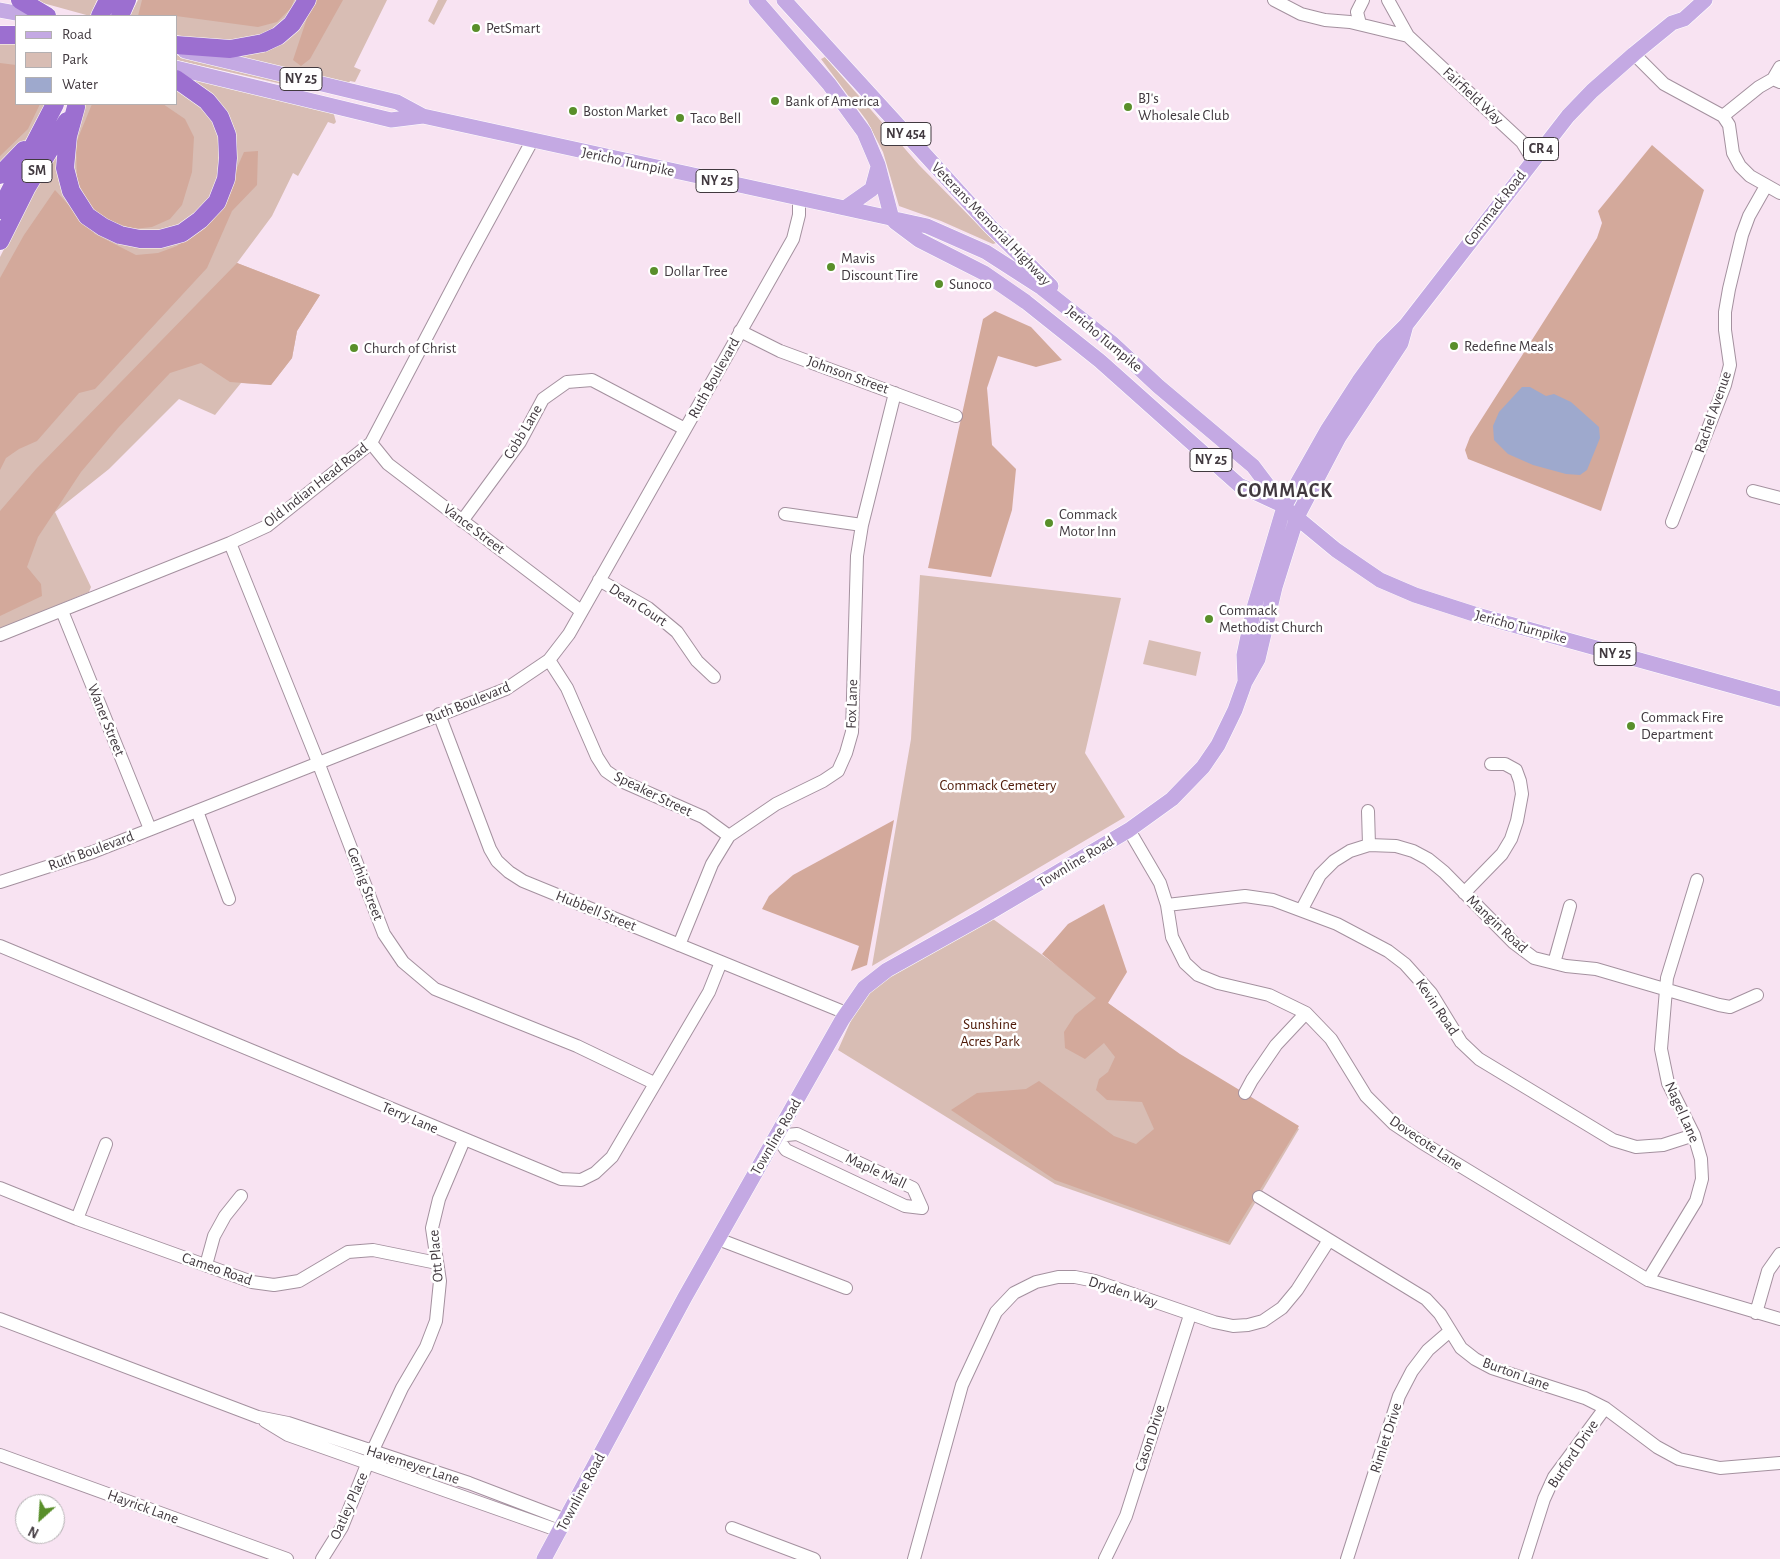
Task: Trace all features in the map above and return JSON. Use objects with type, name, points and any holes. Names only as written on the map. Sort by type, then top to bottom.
[{"type":"highway","points":[[20,0],[45,15]]},
{"type":"highway","points":[[100,15],[108,0]]},
{"type":"highway","points":[[178,45],[230,49],[263,43],[278,36],[292,24],[307,0]]},
{"type":"highway","points":[[0,34],[15,35]]},
{"type":"highway","points":[[77,105],[68,136],[65,168],[72,191],[87,216],[120,235],[140,239],[160,239],[182,233],[200,220],[217,202],[226,179],[228,158],[227,135],[220,118],[207,100],[178,80]]},
{"type":"highway","name":"SM","points":[[0,210],[54,105]]},
{"type":"highway","name":"SM","points":[[0,241],[27,188],[77,105]]},
{"type":"highway","points":[[0,175],[20,156],[43,127]]},
{"type":"main road","name":"NY 454","points":[[756,0],[850,111],[864,132],[878,165],[892,219]]},
{"type":"main road","name":"Veterans Memorial Highway","points":[[784,0],[991,227],[1049,284],[1076,316]]},
{"type":"main road","name":"Commack Road","points":[[1284,507],[1328,429],[1383,348],[1406,325],[1533,160],[1584,99],[1634,54],[1672,23],[1684,19],[1705,0]]},
{"type":"main road","points":[[0,10],[27,15]]},
{"type":"main road","points":[[0,30],[15,35]]},
{"type":"main road","name":"Jericho Turnpike","points":[[178,49],[397,102],[423,116],[927,226],[986,252],[1042,288],[1105,338],[1144,374],[1253,466],[1284,507]]},
{"type":"main road","name":"Jericho Turnpike","points":[[178,68],[392,120],[423,116]]},
{"type":"main road","points":[[845,208],[872,188],[878,165]]},
{"type":"main road","name":"Jericho Turnpike","points":[[892,219],[919,240],[984,273],[1026,302],[1092,354],[1144,402],[1239,484],[1284,507],[1336,550],[1380,580],[1415,595],[1477,616],[1780,699]]},
{"type":"main road","points":[[984,273],[1014,283],[1036,294],[1087,336],[1105,338]]},
{"type":"main road","name":"Commack Road","points":[[1297,517],[1340,436],[1400,343],[1406,325]]},
{"type":"main road","points":[[1092,354],[1101,354],[1144,374]]},
{"type":"main road","points":[[1116,375],[1134,378],[1149,385],[1158,386]]},
{"type":"main road","points":[[1144,402],[1158,386]]},
{"type":"main road","name":"CR 4","points":[[1245,682],[1244,656],[1254,608],[1284,507]]},
{"type":"main road","name":"CR 4","points":[[1129,830],[1172,799],[1203,767],[1218,745],[1235,710],[1245,682],[1258,659],[1275,587],[1297,517]]},
{"type":"main road","name":"Townline Road","points":[[544,1559],[718,1239],[846,1013],[864,988],[887,970],[982,917],[1129,830]]},
{"type":"street","name":"Fairfield Way","points":[[1274,0],[1301,14],[1325,20],[1360,24],[1408,36]]},
{"type":"street","points":[[1360,24],[1358,12],[1363,0]]},
{"type":"street","name":"Fairfield Way","points":[[1388,0],[1408,36],[1522,142],[1533,160]]},
{"type":"street","points":[[1634,54],[1664,84],[1723,116],[1729,124],[1733,153],[1740,166],[1750,176],[1780,193]]},
{"type":"street","points":[[1723,116],[1759,87],[1776,81],[1780,67]]},
{"type":"street","name":"Old Indian Head Road","points":[[0,634],[62,611],[230,543],[267,526],[371,443],[532,141]]},
{"type":"street","name":"Rachel Avenue","points":[[1672,522],[1725,385],[1730,365],[1724,312],[1742,235],[1749,216],[1766,186]]},
{"type":"street","name":"Ruth Boulevard","points":[[0,882],[93,852],[506,689],[549,660],[569,634],[793,239],[799,214],[799,198]]},
{"type":"street","name":"Johnson Street","points":[[740,331],[780,351],[956,416]]},
{"type":"street","name":"Cobb Lane","points":[[462,521],[520,442],[543,399],[567,382],[592,380],[685,430]]},
{"type":"street","name":"Fox Lane","points":[[679,945],[712,864],[729,836],[776,804],[822,781],[838,770],[846,753],[852,732],[854,602],[857,556],[862,525],[895,392]]},
{"type":"street","name":"Vance Street","points":[[371,443],[388,464],[581,611]]},
{"type":"street","points":[[1753,491],[1780,498]]},
{"type":"street","points":[[785,514],[862,525]]},
{"type":"street","name":"Gerhig Street","points":[[230,543],[318,762],[384,934],[403,962],[436,989],[577,1046],[654,1083]]},
{"type":"street","name":"Dean Court","points":[[599,580],[648,608],[677,632],[697,660],[714,677]]},
{"type":"street","name":"Waner Street","points":[[62,611],[150,829]]},
{"type":"street","name":"Speaker Street","points":[[549,660],[566,688],[597,757],[606,771],[618,780],[703,818],[729,836]]},
{"type":"street","name":"Hubbell Street","points":[[440,714],[490,849],[503,867],[523,881],[846,1013]]},
{"type":"street","points":[[1464,893],[1502,854],[1511,839],[1517,821],[1522,794],[1516,770],[1505,764],[1491,764]]},
{"type":"street","points":[[1368,810],[1369,845]]},
{"type":"street","points":[[197,811],[229,898]]},
{"type":"street","name":"Dovecote Lane","points":[[1129,830],[1160,883],[1168,905],[1172,937],[1185,963],[1198,975],[1218,984],[1268,995],[1306,1012],[1331,1039],[1366,1096],[1394,1124],[1438,1153],[1648,1280],[1780,1319]]},
{"type":"street","name":"Mangin Road","points":[[1302,909],[1320,875],[1334,861],[1350,851],[1369,845],[1396,846],[1413,851],[1444,872],[1514,944],[1534,958],[1596,969],[1730,1007],[1757,995]]},
{"type":"street","name":"Nagel Lane","points":[[1648,1280],[1696,1201],[1702,1179],[1701,1159],[1694,1135],[1668,1083],[1663,1066],[1661,1029],[1665,990],[1697,880]]},
{"type":"street","name":"Kevin Road","points":[[1168,905],[1245,896],[1273,900],[1302,909],[1364,937],[1400,960],[1419,978],[1461,1042],[1479,1059],[1613,1140],[1636,1147],[1663,1145],[1694,1135]]},
{"type":"street","points":[[1554,963],[1570,906]]},
{"type":"street","name":"Terry Lane","points":[[0,946],[560,1180],[581,1180],[595,1173],[612,1157],[709,992],[721,962]]},
{"type":"street","points":[[1245,1093],[1267,1057],[1306,1012]]},
{"type":"street","name":"Maple Mall","points":[[797,1134],[913,1188],[922,1208],[904,1206],[786,1150],[776,1136],[797,1134]]},
{"type":"street","name":"Ott Place","points":[[370,1458],[402,1388],[426,1347],[436,1321],[440,1281],[432,1228],[439,1199],[464,1140]]},
{"type":"street","points":[[77,1219],[106,1144]]},
{"type":"street","name":"Cameo Road","points":[[0,1188],[77,1219],[252,1282],[274,1285],[299,1281],[348,1252],[373,1250],[437,1263]]},
{"type":"street","points":[[206,1266],[214,1236],[225,1216],[242,1196]]},
{"type":"street","name":"Burton Lane","points":[[1259,1197],[1426,1299],[1440,1314],[1462,1348],[1475,1359],[1492,1368],[1585,1398],[1605,1408],[1657,1447],[1679,1459],[1720,1468],[1780,1463]]},
{"type":"street","points":[[718,1239],[846,1288]]},
{"type":"street","name":"Dryden Way","points":[[914,1559],[962,1385],[996,1312],[1014,1293],[1036,1282],[1058,1277],[1075,1277],[1096,1281],[1190,1315],[1233,1326],[1263,1321],[1282,1308],[1297,1290],[1329,1240]]},
{"type":"street","points":[[1756,1313],[1768,1271],[1780,1254]]},
{"type":"street","name":"Cason Drive","points":[[1105,1559],[1126,1516],[1190,1315]]},
{"type":"street","name":"Havemeyer Lane","points":[[0,1319],[258,1417],[288,1423],[370,1458],[469,1484],[563,1526]]},
{"type":"street","name":"Rimlet Drive","points":[[1347,1559],[1400,1396],[1412,1371],[1428,1350],[1450,1331]]},
{"type":"street","name":"Burford Drive","points":[[1526,1559],[1544,1500],[1554,1477],[1605,1408]]},
{"type":"street","name":"Hayrick Lane","points":[[0,1455],[287,1559]]},
{"type":"street","name":"Oatley Place","points":[[322,1559],[342,1527],[370,1458]]},
{"type":"street","points":[[732,1528],[814,1559]]},
{"type":"green space","points":[[32,0],[97,0],[90,15]]},
{"type":"green space","points":[[138,0],[302,0],[266,38],[212,42],[178,35],[178,15],[130,15]]},
{"type":"green space","points":[[311,0],[387,0],[354,67],[361,70],[355,82],[350,81],[348,85],[225,54],[259,51]]},
{"type":"green space","points":[[438,0],[447,0],[434,25],[428,21]]},
{"type":"green space","points":[[0,41],[15,44],[15,105],[44,105],[30,134],[12,158],[0,168]]},
{"type":"green space","points":[[178,55],[314,88],[313,91],[178,60]]},
{"type":"green space","points":[[825,57],[919,165],[996,243],[993,244],[941,221],[899,206],[883,152],[867,121],[821,59]]},
{"type":"green space","points":[[192,77],[333,111],[336,122],[334,124],[328,122],[298,176],[293,173],[272,216],[237,263],[320,295],[297,331],[292,358],[271,385],[241,383],[215,415],[179,399],[109,469],[55,512],[91,587],[89,592],[0,629],[0,257],[67,125],[60,150],[84,218],[166,243],[217,210],[232,143],[192,84]]},
{"type":"green space","points":[[178,87],[214,118],[224,145],[223,171],[213,200],[188,223],[165,233],[134,235],[103,223],[82,202],[69,168],[81,113],[85,105],[178,105]]},
{"type":"green space","name":"Commack Cemetery","points":[[920,575],[1121,598],[1085,753],[1125,817],[872,966],[911,739]]},
{"type":"green space","points":[[1149,640],[1201,652],[1196,676],[1143,664]]},
{"type":"green space","name":"Sunshine Acres Park","points":[[993,919],[1179,1055],[1299,1129],[1230,1245],[1055,1184],[838,1050],[857,1007],[869,991],[884,979]]},
{"type":"shaded area","points":[[142,0],[294,0],[291,8],[277,22],[258,27],[178,15],[138,15]]},
{"type":"shaded area","points":[[313,0],[343,0],[310,59],[301,66],[293,60]]},
{"type":"shaded area","points":[[0,63],[15,65],[15,105],[40,105],[28,129],[0,156]]},
{"type":"shaded area","points":[[92,105],[164,105],[185,119],[194,137],[192,172],[182,205],[170,219],[152,227],[133,229],[108,220],[91,207],[77,181],[76,143]]},
{"type":"shaded area","points":[[1652,145],[1704,190],[1601,511],[1468,459],[1465,450],[1470,437],[1597,238],[1602,223],[1598,211]]},
{"type":"shaded area","points":[[258,151],[257,185],[232,211],[207,268],[95,389],[79,393],[37,441],[19,449],[6,458],[0,470],[0,278],[24,235],[55,190],[95,234],[136,255],[158,253],[177,246],[216,215],[244,152]]},
{"type":"shaded area","points":[[237,263],[320,295],[297,331],[292,358],[271,385],[230,382],[201,363],[170,373],[118,428],[81,472],[38,537],[27,567],[41,584],[42,596],[0,616],[0,511],[36,469]]},
{"type":"shaded area","points":[[995,311],[1031,327],[1062,360],[1036,367],[998,356],[987,388],[992,445],[1016,469],[1012,510],[991,577],[928,568],[983,319]]},
{"type":"shaded area","points":[[894,820],[867,965],[851,971],[859,946],[762,909],[769,896],[793,875]]},
{"type":"shaded area","points":[[1104,904],[1127,972],[1108,1003],[1180,1054],[1299,1126],[1228,1242],[1055,1180],[951,1110],[977,1093],[1026,1089],[1039,1081],[1114,1136],[1136,1144],[1154,1129],[1142,1102],[1107,1100],[1096,1090],[1099,1079],[1108,1072],[1115,1057],[1104,1043],[1085,1059],[1065,1048],[1064,1032],[1075,1015],[1096,998],[1042,954],[1068,924]]},
{"type":"water","points":[[1522,387],[1530,387],[1546,396],[1554,394],[1571,402],[1599,427],[1600,438],[1587,470],[1580,475],[1566,474],[1533,465],[1508,454],[1494,440],[1493,426],[1499,412]]},
{"type":"place","name":"PetSmart","points":[[476,28]]},
{"type":"place","name":"Bank of America","points":[[775,101]]},
{"type":"place","name":"BJ's Wholesale Club","points":[[1128,107]]},
{"type":"place","name":"Boston Market","points":[[573,111]]},
{"type":"place","name":"Taco Bell","points":[[680,118]]},
{"type":"place","name":"Mavis Discount Tire","points":[[831,267]]},
{"type":"place","name":"Dollar Tree","points":[[654,271]]},
{"type":"place","name":"Sunoco","points":[[939,284]]},
{"type":"place","name":"Redefine Meals","points":[[1454,346]]},
{"type":"place","name":"Church of Christ","points":[[354,348]]},
{"type":"place","name":"Commack Motor Inn","points":[[1049,523]]},
{"type":"place","name":"Commack Methodist Church","points":[[1209,619]]},
{"type":"place","name":"Commack Fire Department","points":[[1631,726]]},
{"type":"district","name":"COMMACK","points":[[1285,491]]}]
